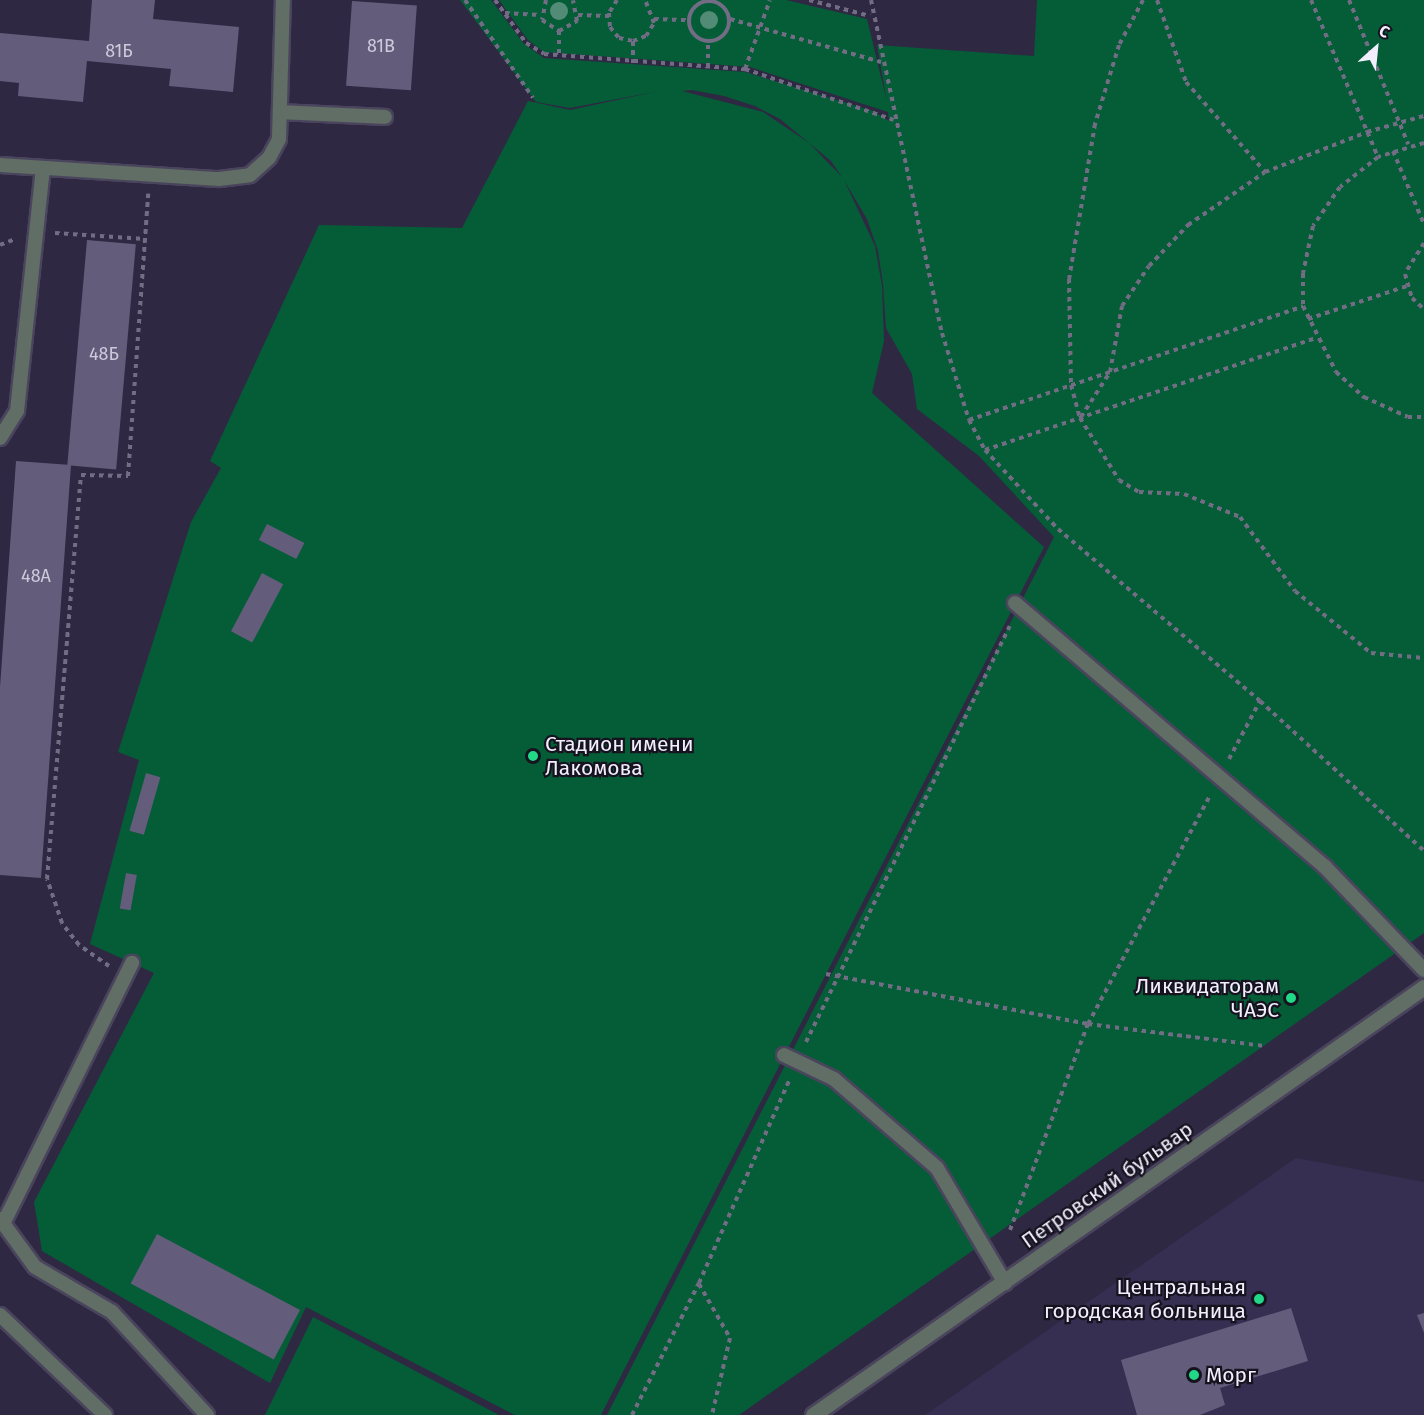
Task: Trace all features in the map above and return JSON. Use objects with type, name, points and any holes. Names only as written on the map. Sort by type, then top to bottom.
[{"type":"street","name":"Петровский бульвар","points":[[813,1415],[1005,1283],[1424,987]]},
{"type":"lane","points":[[0,165],[149,175],[250,176],[269,158],[279,139],[283,0]]},
{"type":"lane","points":[[280,112],[385,117]]},
{"type":"lane","points":[[0,438],[17,411],[43,168]]},
{"type":"lane","points":[[1017,605],[1324,867],[1424,970]]},
{"type":"lane","points":[[129,969],[3,1219],[34,1267],[112,1312],[207,1415]]},
{"type":"lane","points":[[784,1055],[834,1079],[937,1168],[1005,1283]]},
{"type":"lane","points":[[0,1315],[105,1415]]},
{"type":"path","points":[[465,0],[532,98]]},
{"type":"path","points":[[495,0],[526,43],[559,58],[745,69],[874,109],[894,121]]},
{"type":"path","points":[[546,0],[541,15],[546,25],[559,31],[573,26],[578,15],[573,0]]},
{"type":"path","points":[[617,0],[608,16],[614,33],[633,41],[646,36],[654,19]]},
{"type":"path","points":[[645,0],[654,19]]},
{"type":"path","points":[[730,19],[722,37],[708,41],[696,36],[689,20],[695,7],[713,0],[730,19],[762,24],[881,62]]},
{"type":"path","points":[[745,69],[770,0]]},
{"type":"path","points":[[809,0],[870,15]]},
{"type":"path","points":[[871,0],[870,15],[942,333],[969,420],[985,450],[1058,529],[1260,701],[1424,851]]},
{"type":"path","points":[[1143,0],[1119,45],[1095,124],[1069,279],[1071,385],[1080,418],[1119,480],[1138,492],[1184,494],[1240,517],[1295,591],[1371,653],[1424,658]]},
{"type":"path","points":[[1157,0],[1186,82],[1265,172]]},
{"type":"path","points":[[1311,0],[1378,158]]},
{"type":"path","points":[[1348,0],[1408,144]]},
{"type":"path","points":[[504,13],[541,15]]},
{"type":"path","points":[[578,15],[608,16]]},
{"type":"path","points":[[654,19],[689,20]]},
{"type":"path","points":[[559,31],[559,58]]},
{"type":"path","points":[[633,41],[633,63]]},
{"type":"path","points":[[708,41],[708,67]]},
{"type":"path","points":[[1080,418],[1110,372],[1122,306],[1149,266],[1188,225],[1265,172],[1398,121],[1424,116]]},
{"type":"path","points":[[1424,143],[1408,144],[1378,158],[1340,187],[1313,226],[1303,273],[1304,306],[1308,320],[1315,338],[1336,372],[1364,397],[1408,417],[1424,417]]},
{"type":"path","points":[[1393,151],[1424,224]]},
{"type":"path","points":[[129,969],[79,945],[62,923],[47,879],[81,475],[128,476],[149,175]]},
{"type":"path","points":[[0,245],[36,232],[145,239]]},
{"type":"path","points":[[1424,243],[1408,262],[1407,286],[1424,309]]},
{"type":"path","points":[[1308,320],[1407,286]]},
{"type":"path","points":[[969,420],[1304,306]]},
{"type":"path","points":[[985,450],[1315,338]]},
{"type":"path","points":[[632,1415],[699,1283],[836,976],[1017,605]]},
{"type":"path","points":[[1010,1230],[1088,1024],[1260,701]]},
{"type":"path","points":[[826,974],[1088,1024],[1263,1046]]},
{"type":"path","points":[[699,1283],[730,1338],[712,1415]]},
{"type":"shaded area","name":"Центральная городская больница","points":[[1296,1158],[1424,1182],[1424,1415],[925,1415]]},
{"type":"green space","points":[[460,0],[491,0],[524,44],[544,58],[745,72],[873,111],[889,121],[888,112],[750,67],[544,52],[528,40],[499,0],[786,0],[867,19],[887,102],[877,45],[1034,56],[1037,0],[1424,0],[1424,933],[739,1415],[607,1415],[1054,537],[979,456],[917,409],[912,374],[886,328],[883,284],[878,251],[867,219],[844,180],[875,246],[882,286],[884,341],[872,393],[1044,547],[601,1415],[515,1415],[306,1307],[270,1383],[42,1251],[34,1202],[154,973],[90,944],[139,760],[118,752],[191,522],[221,468],[210,461],[319,225],[462,228],[528,101],[570,110],[659,91],[570,108],[536,102]],"holes":[[[692,90],[724,96],[755,106],[780,119],[831,161],[842,177],[809,143],[763,112],[682,91]]]},
{"type":"green space","points":[[313,1317],[499,1415],[265,1415]]},
{"type":"building","points":[[92,0],[155,0],[153,19],[239,27],[233,92],[169,86],[171,69],[87,61],[83,102],[18,96],[19,83],[0,81],[0,33],[89,41]]},
{"type":"building","points":[[352,1],[417,6],[411,90],[346,86]]},
{"type":"building","points":[[87,240],[136,244],[116,469],[67,465]]},
{"type":"building","points":[[16,461],[71,465],[41,878],[0,875],[0,687]]},
{"type":"building","points":[[267,524],[304,543],[296,559],[259,540]]},
{"type":"building","points":[[262,573],[283,584],[252,643],[231,631]]},
{"type":"building","points":[[146,773],[160,777],[144,835],[129,831]]},
{"type":"building","points":[[126,873],[137,875],[131,910],[120,908]]},
{"type":"building","points":[[157,1234],[300,1310],[274,1359],[131,1283]]},
{"type":"building","name":"Морг","points":[[1291,1308],[1308,1361],[1220,1388],[1225,1405],[1200,1415],[1137,1415],[1121,1360]]},
{"type":"building","points":[[1424,1313],[1424,1333],[1417,1315]]},
{"type":"place","name":"Стадион имени Лакомова","points":[[533,756]]},
{"type":"place","name":"Ликвидаторам ЧАЭС","points":[[1291,998]]},
{"type":"place","name":"Центральная городская больница","points":[[1259,1299]]},
{"type":"place","name":"Морг","points":[[1194,1375]]}]
